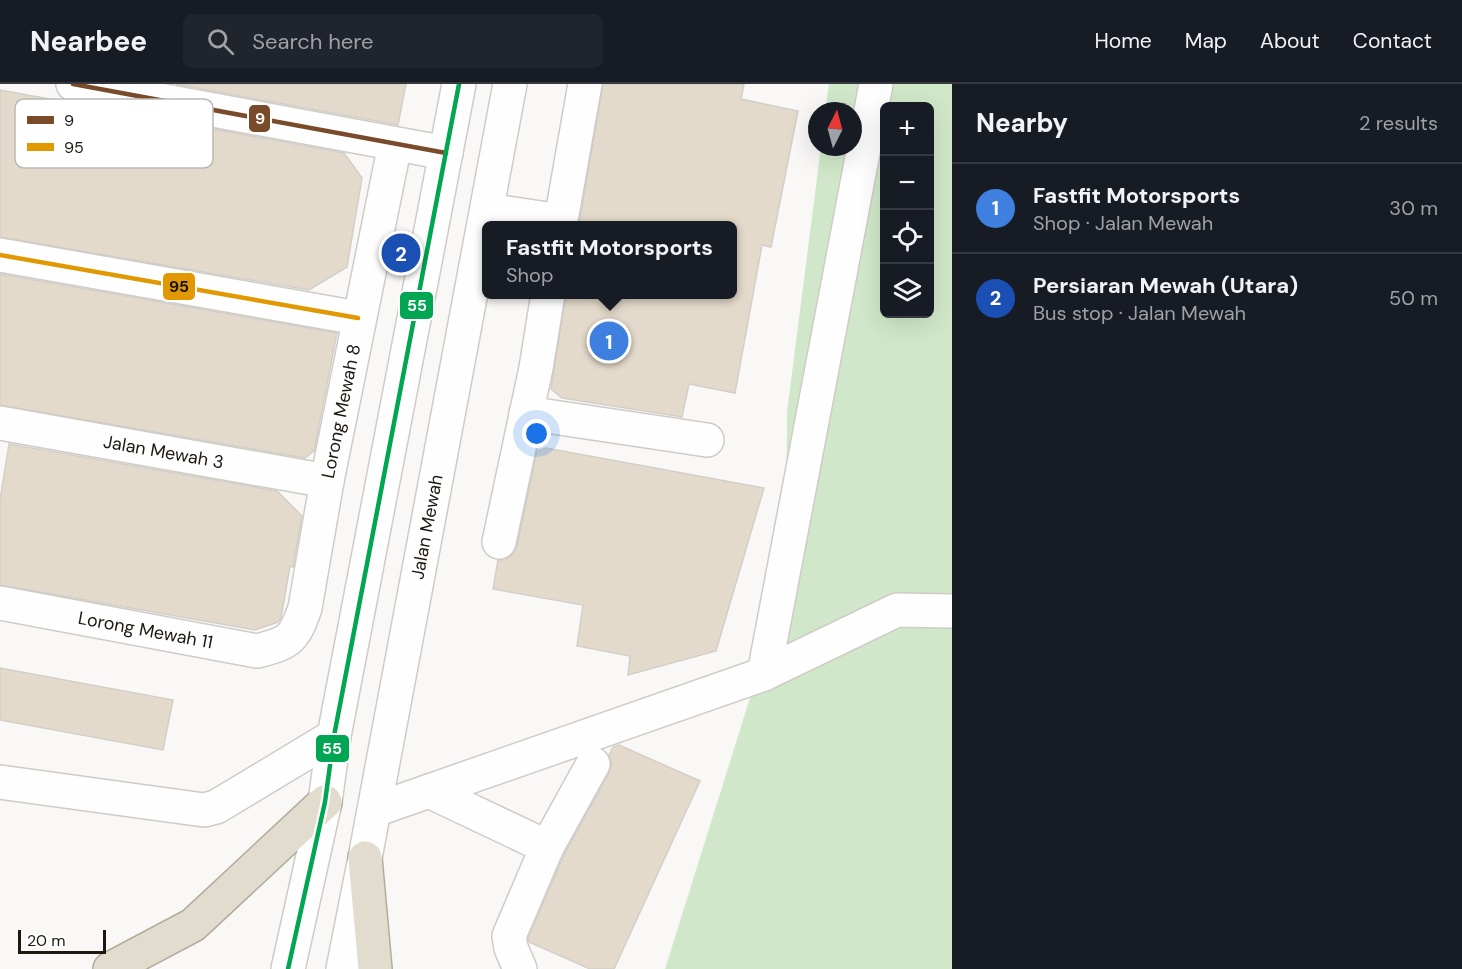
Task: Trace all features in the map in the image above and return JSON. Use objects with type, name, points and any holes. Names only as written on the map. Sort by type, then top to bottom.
[{"type":"highway","points":[[110,969],[193,925],[325,802]]},
{"type":"highway","points":[[365,858],[375,969]]},
{"type":"street","points":[[73,84],[154,99]]},
{"type":"street","points":[[288,969],[325,802],[334,736],[459,84]]},
{"type":"street","name":"Jalan Mewah","points":[[486,221],[510,84]]},
{"type":"street","points":[[560,221],[585,84]]},
{"type":"street","points":[[764,674],[876,84]]},
{"type":"street","points":[[213,110],[446,153]]},
{"type":"street","name":"Lorong Mewah 8","points":[[291,639],[300,624],[305,608],[358,318],[395,144]]},
{"type":"street","points":[[488,210],[549,221]]},
{"type":"street","name":"Jalan Mewah","points":[[343,969],[482,242]]},
{"type":"street","points":[[0,255],[358,318]]},
{"type":"street","points":[[499,542],[547,299]]},
{"type":"street","points":[[526,413],[707,440]]},
{"type":"street","name":"Jalan Mewah 3","points":[[0,423],[327,481]]},
{"type":"street","name":"Lorong Mewah 11","points":[[0,603],[257,651],[291,639]]},
{"type":"street","points":[[375,810],[764,674],[897,610],[952,611]]},
{"type":"street","points":[[0,782],[204,810],[216,807],[334,736]]},
{"type":"street","points":[[520,969],[511,948],[509,936],[547,847],[593,764]]},
{"type":"street","points":[[429,791],[547,847]]},
{"type":"green space","points":[[829,84],[952,84],[952,969],[665,969],[786,583],[787,412],[820,156],[862,156],[862,102],[826,102]]},
{"type":"building","points":[[176,84],[406,84],[398,125]]},
{"type":"building","points":[[603,84],[744,84],[741,99],[798,111],[771,247],[762,245],[735,393],[689,384],[682,417],[562,398],[551,389],[565,299],[737,299],[737,221],[580,221]]},
{"type":"building","points":[[0,90],[49,99],[15,99],[15,168],[213,168],[213,129],[344,153],[362,178],[347,267],[309,290],[0,237]]},
{"type":"building","points":[[0,274],[337,333],[314,451],[305,458],[0,405]]},
{"type":"building","points":[[9,444],[277,491],[302,516],[281,618],[278,622],[255,630],[0,585],[0,500]]},
{"type":"building","points":[[546,448],[764,488],[716,651],[628,675],[630,656],[577,646],[583,605],[493,589],[498,560],[505,560],[512,555],[517,546],[537,451]]},
{"type":"building","points":[[0,668],[173,700],[163,750],[0,720]]},
{"type":"building","points":[[619,745],[700,781],[614,969],[590,969],[529,942],[528,938],[564,855],[609,773],[612,764],[609,755],[613,747]]},
{"type":"transit line","name":"9","points":[[73,84],[154,99]]},
{"type":"transit line","name":"55","points":[[288,969],[325,802],[334,736],[459,84]]},
{"type":"transit line","name":"9","points":[[213,110],[446,153]]},
{"type":"transit line","name":"95","points":[[0,255],[358,318]]},
{"type":"place","name":"Persiaran Mewah (Utara)","points":[[401,253]]},
{"type":"place","name":"Fastfit Motorsports","points":[[609,341]]}]
